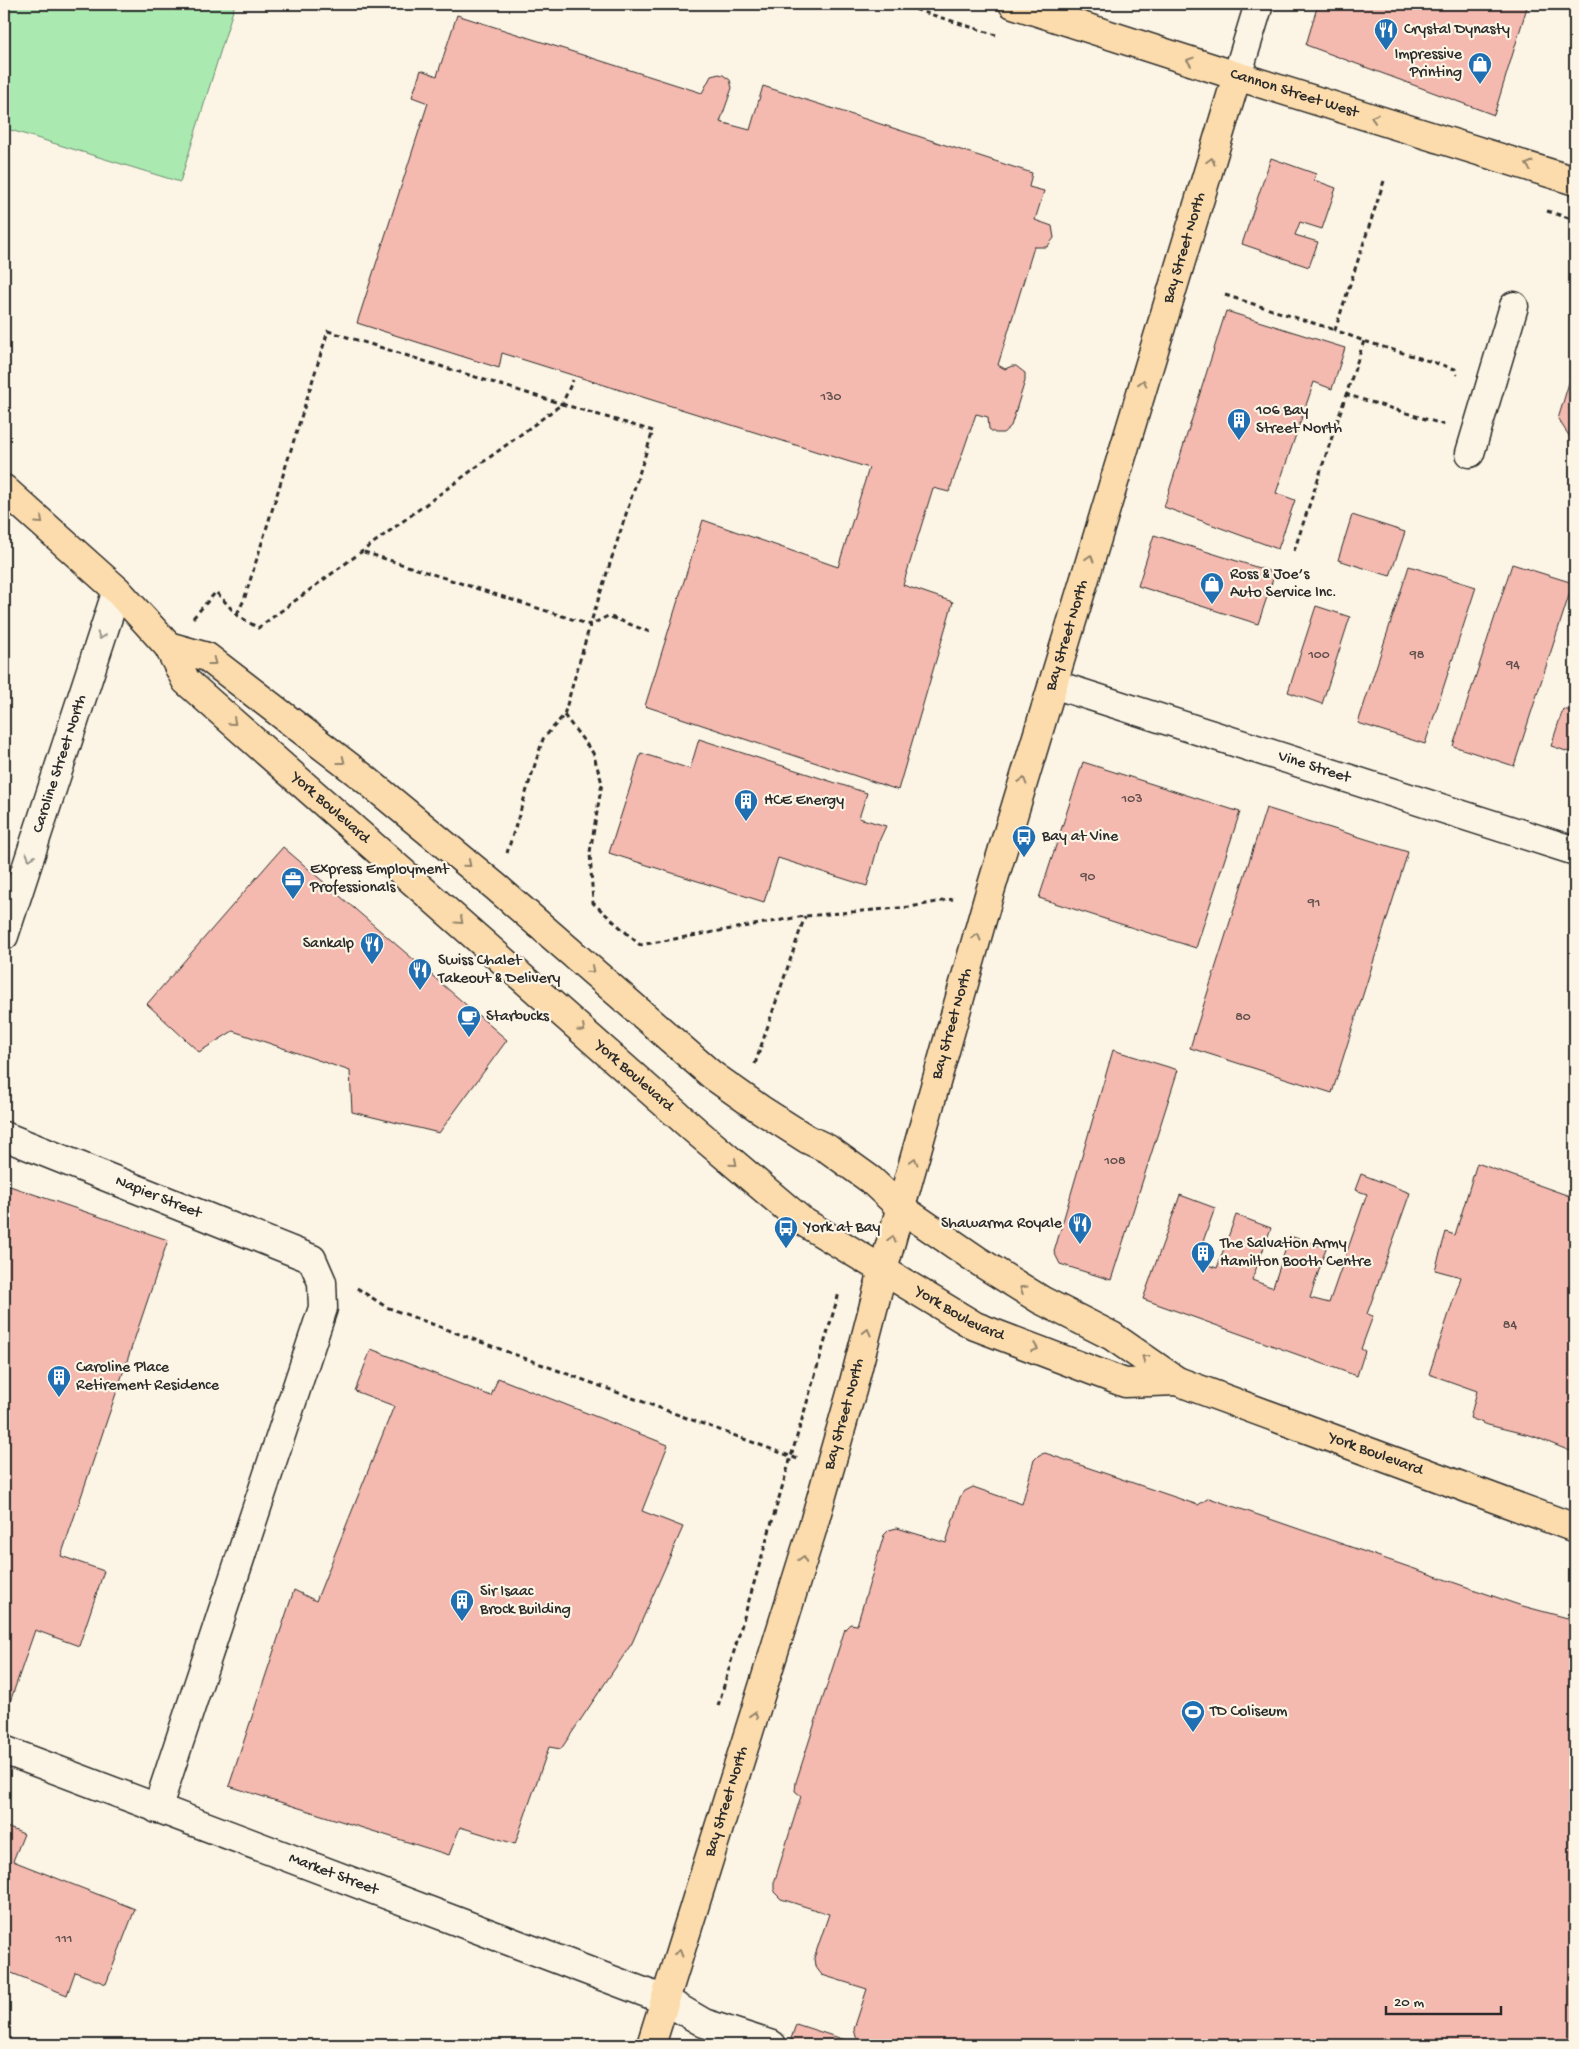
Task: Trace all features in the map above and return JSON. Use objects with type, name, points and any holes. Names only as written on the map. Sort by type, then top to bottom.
[{"type":"main road","name":"Cannon Street West","points":[[1013,4],[1236,76],[1575,181]]},
{"type":"main road","name":"Bay Street North","points":[[651,2045],[830,1470],[883,1270],[989,894],[1236,76]]},
{"type":"main road","name":"York Boulevard","points":[[4,489],[117,590],[168,646],[186,680],[697,1132],[802,1221],[975,1326],[1124,1383],[1177,1381]]},
{"type":"main road","name":"York Boulevard","points":[[168,646],[207,657],[364,778],[496,887],[681,1049],[744,1098],[807,1139],[828,1149],[872,1180],[901,1208],[980,1262],[1041,1300],[1112,1336],[1177,1381],[1575,1528]]},
{"type":"street","name":"Bay Street North","points":[[1236,76],[1259,4]]},
{"type":"street","points":[[1470,452],[1514,306]]},
{"type":"street","name":"Caroline Street North","points":[[4,936],[117,590]]},
{"type":"street","name":"Vine Street","points":[[1053,684],[1575,851]]},
{"type":"street","name":"Napier Street","points":[[4,1136],[312,1259]]},
{"type":"street","points":[[157,1809],[323,1308],[322,1282],[312,1259]]},
{"type":"street","name":"Market Street","points":[[4,1750],[665,2000],[704,2023],[772,2045]]},
{"type":"path","points":[[1335,330],[1384,181]]},
{"type":"path","points":[[1225,295],[1455,370],[1460,382]]},
{"type":"path","points":[[237,615],[244,600],[328,331],[652,431],[590,625],[564,715],[543,739],[496,887]]},
{"type":"path","points":[[1294,551],[1364,341]]},
{"type":"path","points":[[216,592],[237,615],[258,628],[364,552],[562,404],[573,380]]},
{"type":"path","points":[[1345,394],[1445,425],[1448,416]]},
{"type":"path","points":[[364,552],[590,625],[608,616],[650,632]]},
{"type":"path","points":[[564,715],[593,753],[602,783],[590,852],[593,903],[640,945],[805,916],[910,907],[989,894]]},
{"type":"path","points":[[744,1098],[805,916]]},
{"type":"path","points":[[312,1259],[386,1306],[830,1470]]},
{"type":"path","points":[[716,1715],[830,1326]]},
{"type":"green space","points":[[4,4],[235,4],[180,182],[4,128]]},
{"type":"building","points":[[1318,4],[1528,4],[1494,115],[1306,45]]},
{"type":"building","points":[[457,15],[702,93],[711,76],[723,75],[730,80],[732,88],[720,122],[750,130],[763,86],[1032,173],[1029,187],[1044,191],[1035,220],[1052,226],[1054,238],[1047,247],[1034,247],[998,365],[1005,369],[1016,366],[1025,373],[1025,381],[1011,426],[1003,433],[995,433],[989,429],[988,417],[976,414],[949,492],[933,488],[903,585],[953,602],[898,790],[645,706],[703,520],[838,567],[869,468],[502,353],[499,368],[357,323],[428,103],[412,97],[421,70],[437,76]]},
{"type":"building","points":[[1271,158],[1316,174],[1314,180],[1336,188],[1322,229],[1300,222],[1295,235],[1318,242],[1309,267],[1242,244]]},
{"type":"building","name":"106 Bay Street North","points":[[1226,311],[1345,348],[1332,389],[1314,382],[1276,493],[1295,500],[1278,549],[1164,507]]},
{"type":"building","points":[[1575,363],[1575,438],[1570,437],[1558,419]]},
{"type":"building","points":[[1352,515],[1405,532],[1390,576],[1338,560]]},
{"type":"building","points":[[1154,535],[1275,573],[1258,624],[1138,586]]},
{"type":"building","points":[[1512,564],[1573,583],[1514,766],[1453,746]]},
{"type":"building","points":[[1409,566],[1476,587],[1425,744],[1358,723]]},
{"type":"building","points":[[1316,606],[1350,617],[1322,704],[1288,692]]},
{"type":"building","points":[[1563,709],[1575,712],[1575,754],[1551,746]]},
{"type":"building","name":"HCE Energy","points":[[699,739],[867,793],[859,818],[886,826],[880,839],[867,886],[778,858],[764,902],[609,853],[641,753],[690,769]]},
{"type":"building","points":[[1083,762],[1240,812],[1196,948],[1039,898]]},
{"type":"building","points":[[1266,808],[1408,852],[1332,1093],[1190,1048]]},
{"type":"building","points":[[283,847],[507,1040],[439,1133],[352,1112],[350,1071],[233,1031],[199,1052],[147,1004]]},
{"type":"building","points":[[1113,1050],[1178,1070],[1111,1280],[1060,1264],[1054,1252]]},
{"type":"building","points":[[1477,1163],[1575,1198],[1575,1453],[1533,1436],[1488,1425],[1470,1418],[1477,1391],[1429,1374],[1461,1277],[1435,1270],[1446,1232],[1455,1235]]},
{"type":"building","name":"The Salvation Army Hamilton Booth Centre","points":[[1361,1174],[1410,1193],[1367,1314],[1373,1316],[1361,1349],[1365,1351],[1357,1376],[1143,1299],[1180,1195],[1215,1208],[1196,1261],[1217,1268],[1236,1215],[1271,1228],[1252,1280],[1271,1287],[1273,1287],[1290,1236],[1326,1248],[1310,1298],[1329,1303],[1367,1194],[1355,1190]]},
{"type":"building","name":"Caroline Place Retirement Residence","points":[[4,1184],[168,1240],[61,1556],[104,1571],[79,1646],[35,1630],[10,1702],[4,1700]]},
{"type":"building","name":"Sir Isaac Brock Building","points":[[371,1349],[491,1396],[498,1378],[668,1445],[642,1511],[683,1527],[632,1643],[561,1749],[549,1747],[515,1844],[460,1827],[449,1855],[229,1786],[294,1590],[316,1601],[394,1406],[355,1391]]},
{"type":"building","name":"TD Coliseum","points":[[1045,1453],[1198,1505],[1209,1498],[1519,1605],[1575,1620],[1575,1668],[1571,1682],[1575,1684],[1575,2045],[864,2045],[856,2037],[854,2029],[867,1989],[822,1975],[815,1966],[814,1958],[829,1914],[781,1899],[774,1892],[774,1883],[801,1796],[795,1791],[796,1782],[845,1629],[850,1624],[857,1625],[884,1535],[889,1530],[897,1528],[946,1543],[960,1497],[965,1491],[973,1487],[1022,1504],[1034,1460],[1039,1455]]},
{"type":"building","points":[[4,1826],[24,1834],[13,1861],[135,1909],[106,1984],[75,1972],[67,1995],[4,1970]]},
{"type":"building","points":[[796,2024],[861,2045],[789,2045]]},
{"type":"place","name":"Crystal Dynasty","points":[[1386,51]]},
{"type":"place","name":"Impressive Printing","points":[[1480,85]]},
{"type":"place","name":"106 Bay Street North","points":[[1239,441]]},
{"type":"place","name":"Ross & Joe’s Auto Service Inc.","points":[[1212,605]]},
{"type":"place","name":"HCE Energy","points":[[746,822]]},
{"type":"place","name":"Bay at Vine","points":[[1024,858]]},
{"type":"place","name":"Express Employment Professionals","points":[[293,900]]},
{"type":"place","name":"Sankalp","points":[[372,965]]},
{"type":"place","name":"Swiss Chalet Takeout & Delivery","points":[[420,991]]},
{"type":"place","name":"Starbucks","points":[[469,1038]]},
{"type":"place","name":"Shawarma Royale","points":[[1080,1245]]},
{"type":"place","name":"York at Bay","points":[[786,1249]]},
{"type":"place","name":"The Salvation Army Hamilton Booth Centre","points":[[1203,1274]]},
{"type":"place","name":"Caroline Place Retirement Residence","points":[[59,1398]]},
{"type":"place","name":"Sir Isaac Brock Building","points":[[462,1622]]},
{"type":"place","name":"TD Coliseum","points":[[1193,1733]]}]
